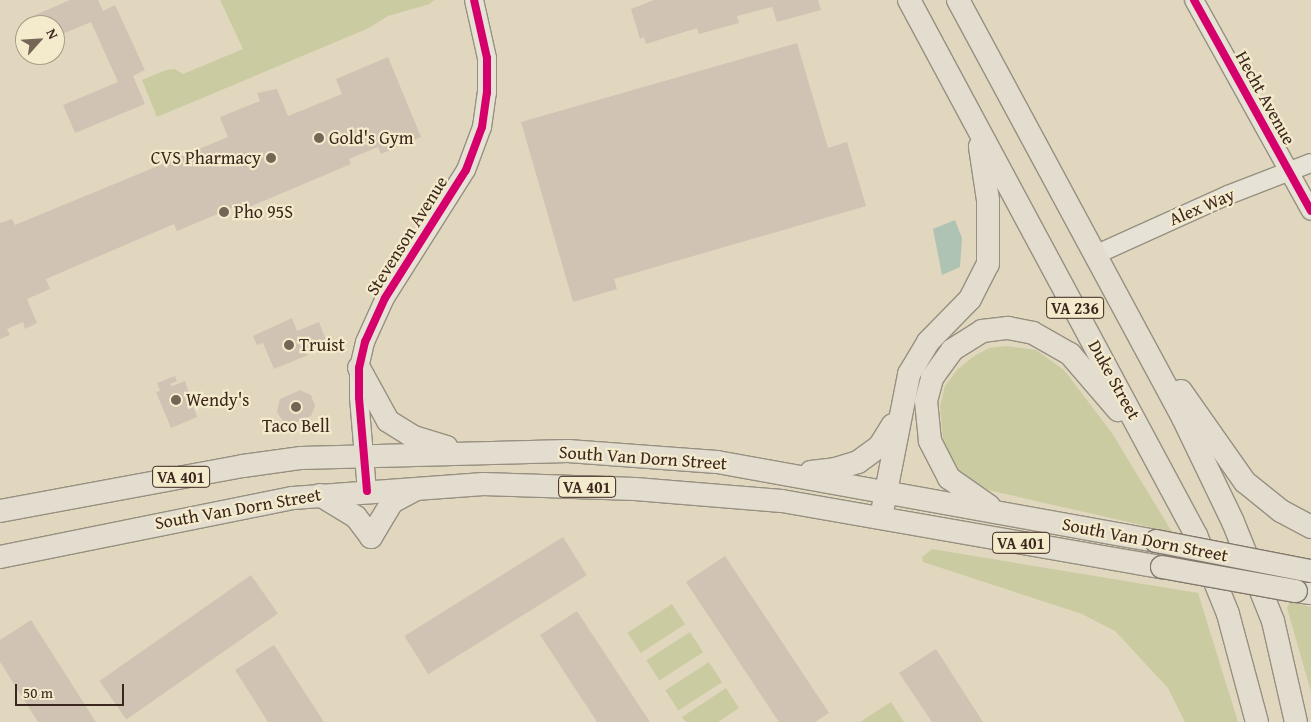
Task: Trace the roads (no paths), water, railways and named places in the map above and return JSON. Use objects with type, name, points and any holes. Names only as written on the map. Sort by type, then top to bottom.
[{"type":"main road","name":"Duke Street","points":[[909,0],[977,131],[1172,486],[1196,535],[1228,614],[1258,722]]},
{"type":"main road","name":"VA 236","points":[[958,0],[1137,333],[1232,522],[1273,621],[1296,722]]},
{"type":"main road","points":[[880,518],[900,410],[916,358],[970,299],[988,264],[988,200],[977,131]]},
{"type":"main road","points":[[1003,513],[949,478],[934,453],[926,423],[926,401],[940,364],[966,340],[996,328],[1033,332],[1070,354],[1093,378],[1172,486]]},
{"type":"main road","points":[[1137,333],[1245,482],[1281,511],[1311,527]]},
{"type":"main road","points":[[359,368],[376,404],[394,426],[414,437],[461,452]]},
{"type":"main road","points":[[785,474],[834,469],[858,462],[885,439],[900,410]]},
{"type":"main road","name":"South Van Dorn Street","points":[[0,511],[244,466],[301,458],[461,452],[568,451],[677,457],[785,474],[1311,571]]},
{"type":"main road","name":"South Van Dorn Street","points":[[0,556],[216,511],[320,495],[483,484],[635,489],[782,501],[1303,592]]},
{"type":"main road","points":[[320,495],[356,517],[371,537],[392,502],[420,487]]},
{"type":"main road","points":[[905,522],[909,497]]},
{"type":"main road","points":[[1273,621],[1311,718]]},
{"type":"street","name":"Stevenson Avenue","points":[[367,491],[359,368],[365,342],[381,305],[455,189],[478,139],[488,77],[483,33],[474,0]]},
{"type":"street","name":"Hecht Avenue","points":[[1194,0],[1311,211]]},
{"type":"street","name":"Alex Way","points":[[1095,255],[1311,163]]},
{"type":"place","name":"Gold's Gym","points":[[319,138]]},
{"type":"place","name":"CVS Pharmacy","points":[[271,158]]},
{"type":"place","name":"Pho 95S","points":[[224,212]]},
{"type":"place","name":"Truist","points":[[289,345]]},
{"type":"place","name":"Wendy's","points":[[176,400]]},
{"type":"place","name":"Taco Bell","points":[[296,407]]}]
